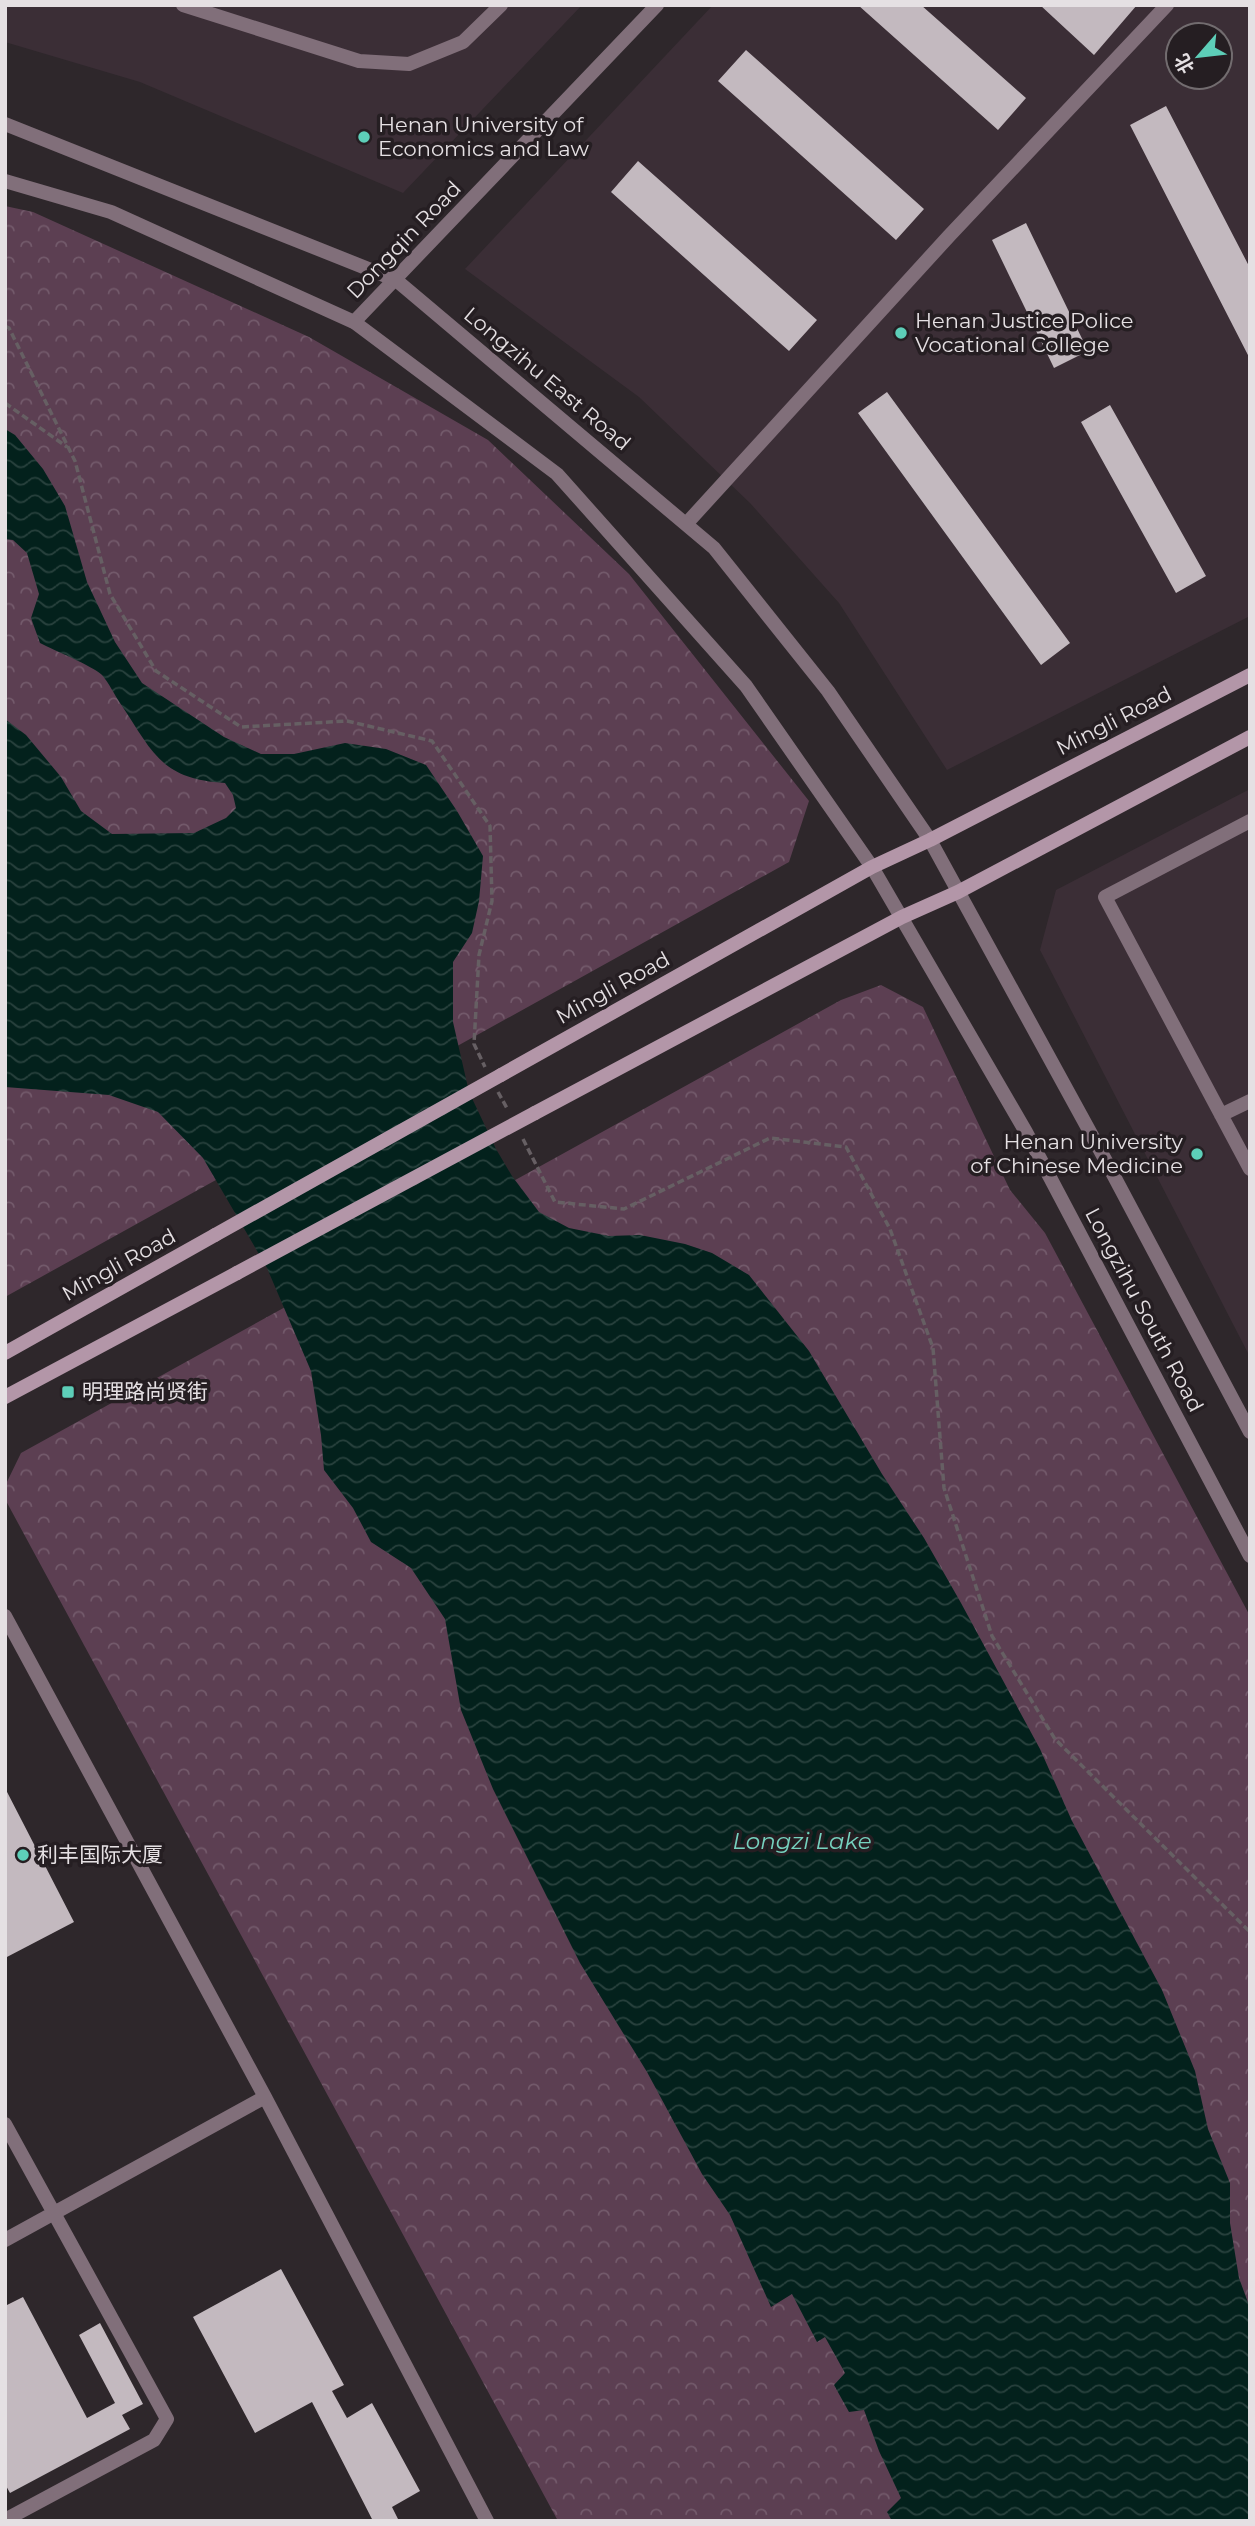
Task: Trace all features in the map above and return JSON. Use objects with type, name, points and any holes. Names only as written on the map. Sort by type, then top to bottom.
[{"type":"main road","name":"Mingli Road","points":[[5,1353],[873,867],[1250,675]]},
{"type":"main road","points":[[5,1397],[902,916],[958,891],[1250,737]]},
{"type":"street","points":[[183,5],[359,61],[409,64],[463,42],[501,5]]},
{"type":"street","name":"Dongqin Road","points":[[354,322],[657,5]]},
{"type":"street","points":[[687,523],[949,236],[1167,5]]},
{"type":"street","name":"Longzihu East Road","points":[[5,124],[396,280],[714,548],[828,691],[930,840]]},
{"type":"street","points":[[5,181],[111,212],[354,322],[557,474],[746,686],[873,867]]},
{"type":"street","points":[[1250,821],[1105,897],[1250,1170]]},
{"type":"street","name":"Longzihu South Road","points":[[930,840],[1107,1163],[1250,1432]]},
{"type":"street","name":"Longzihu South Road","points":[[873,867],[1026,1132],[1250,1556]]},
{"type":"street","points":[[1221,1115],[1250,1101]]},
{"type":"street","points":[[5,1616],[265,2097],[487,2521]]},
{"type":"street","points":[[5,2241],[265,2097]]},
{"type":"street","points":[[5,2124],[167,2418],[154,2440],[5,2520]]},
{"type":"path","points":[[5,326],[9,328],[75,461],[110,594],[156,671],[241,727],[347,721],[432,741],[490,826],[492,901],[479,954],[474,1044],[486,1069]]},
{"type":"path","points":[[5,403],[69,449]]},
{"type":"path","points":[[497,1078],[512,1117]]},
{"type":"path","points":[[518,1129],[555,1202],[624,1209],[770,1138],[846,1147],[890,1229],[933,1348],[944,1488],[992,1636],[1055,1739],[1250,1932]]},
{"type":"shaded area","name":"Henan University of Economics and Law","points":[[5,5],[582,5],[403,193],[140,82],[5,42]]},
{"type":"shaded area","name":"Henan Justice Police Vocational College","points":[[713,5],[1250,5],[1250,616],[947,770],[839,603],[750,503],[639,397],[465,269]]},
{"type":"shaded area","name":"Henan University of Chinese Medicine","points":[[1250,789],[1250,1357],[1040,950],[1056,890]]},
{"type":"green space","points":[[5,206],[33,212],[309,337],[488,440],[629,574],[809,801],[789,862],[5,1297]]},
{"type":"green space","points":[[881,985],[923,1007],[1010,1190],[1045,1233],[1250,1616],[1250,2521],[558,2521],[5,1499],[5,1486],[21,1453],[841,1000]]},
{"type":"water","name":"Longzi Lake","points":[[5,429],[15,435],[43,469],[65,506],[87,582],[115,642],[142,683],[224,737],[261,754],[294,754],[345,743],[386,749],[426,765],[483,856],[479,901],[472,933],[453,962],[453,1022],[469,1092],[512,1176],[539,1212],[569,1228],[609,1236],[640,1235],[685,1244],[712,1253],[749,1275],[809,1351],[882,1474],[924,1538],[1040,1749],[1072,1821],[1162,1990],[1195,2071],[1208,2129],[1230,2183],[1230,2223],[1239,2278],[1250,2308],[1250,2521],[892,2521],[887,2512],[901,2498],[864,2410],[849,2412],[834,2385],[845,2373],[825,2337],[817,2342],[792,2294],[771,2307],[730,2215],[702,2174],[647,2072],[580,1963],[493,1789],[461,1710],[445,1619],[411,1568],[371,1542],[353,1508],[324,1470],[311,1371],[267,1268],[203,1158],[158,1112],[109,1095],[5,1087],[5,719],[26,735],[61,777],[81,811],[112,834],[194,833],[226,818],[236,808],[233,795],[225,783],[186,776],[160,760],[141,736],[102,675],[40,643],[31,618],[39,594],[27,553],[13,540],[5,539]]},
{"type":"building","points":[[858,5],[921,5],[1026,98],[998,130]]},
{"type":"building","points":[[1040,5],[1137,5],[1094,55]]},
{"type":"building","points":[[746,50],[924,209],[896,240],[718,81]]},
{"type":"building","points":[[1166,106],[1250,268],[1250,359],[1130,125]]},
{"type":"building","points":[[638,161],[817,320],[789,351],[611,192]]},
{"type":"building","points":[[1026,223],[1088,351],[1054,368],[992,240]]},
{"type":"building","points":[[887,392],[1070,643],[1041,665],[858,413]]},
{"type":"building","points":[[1110,405],[1206,576],[1176,593],[1081,422]]},
{"type":"building","name":"利丰国际大厦","points":[[5,1788],[74,1922],[5,1958]]},
{"type":"building","points":[[281,2269],[344,2385],[332,2391],[347,2418],[372,2403],[420,2491],[392,2507],[399,2521],[373,2521],[312,2402],[255,2433],[193,2317]]},
{"type":"building","points":[[23,2297],[87,2418],[115,2403],[79,2335],[100,2323],[143,2404],[122,2415],[130,2429],[10,2493],[5,2484],[5,2306]]},
{"type":"place","name":"Henan University of Economics and Law","points":[[364,137]]},
{"type":"place","name":"Henan Justice Police Vocational College","points":[[901,333]]},
{"type":"place","name":"Henan University of Chinese Medicine","points":[[1197,1154]]},
{"type":"place","name":"明理路尚贤街","points":[[68,1392]]},
{"type":"place","name":"利丰国际大厦","points":[[23,1855]]}]
